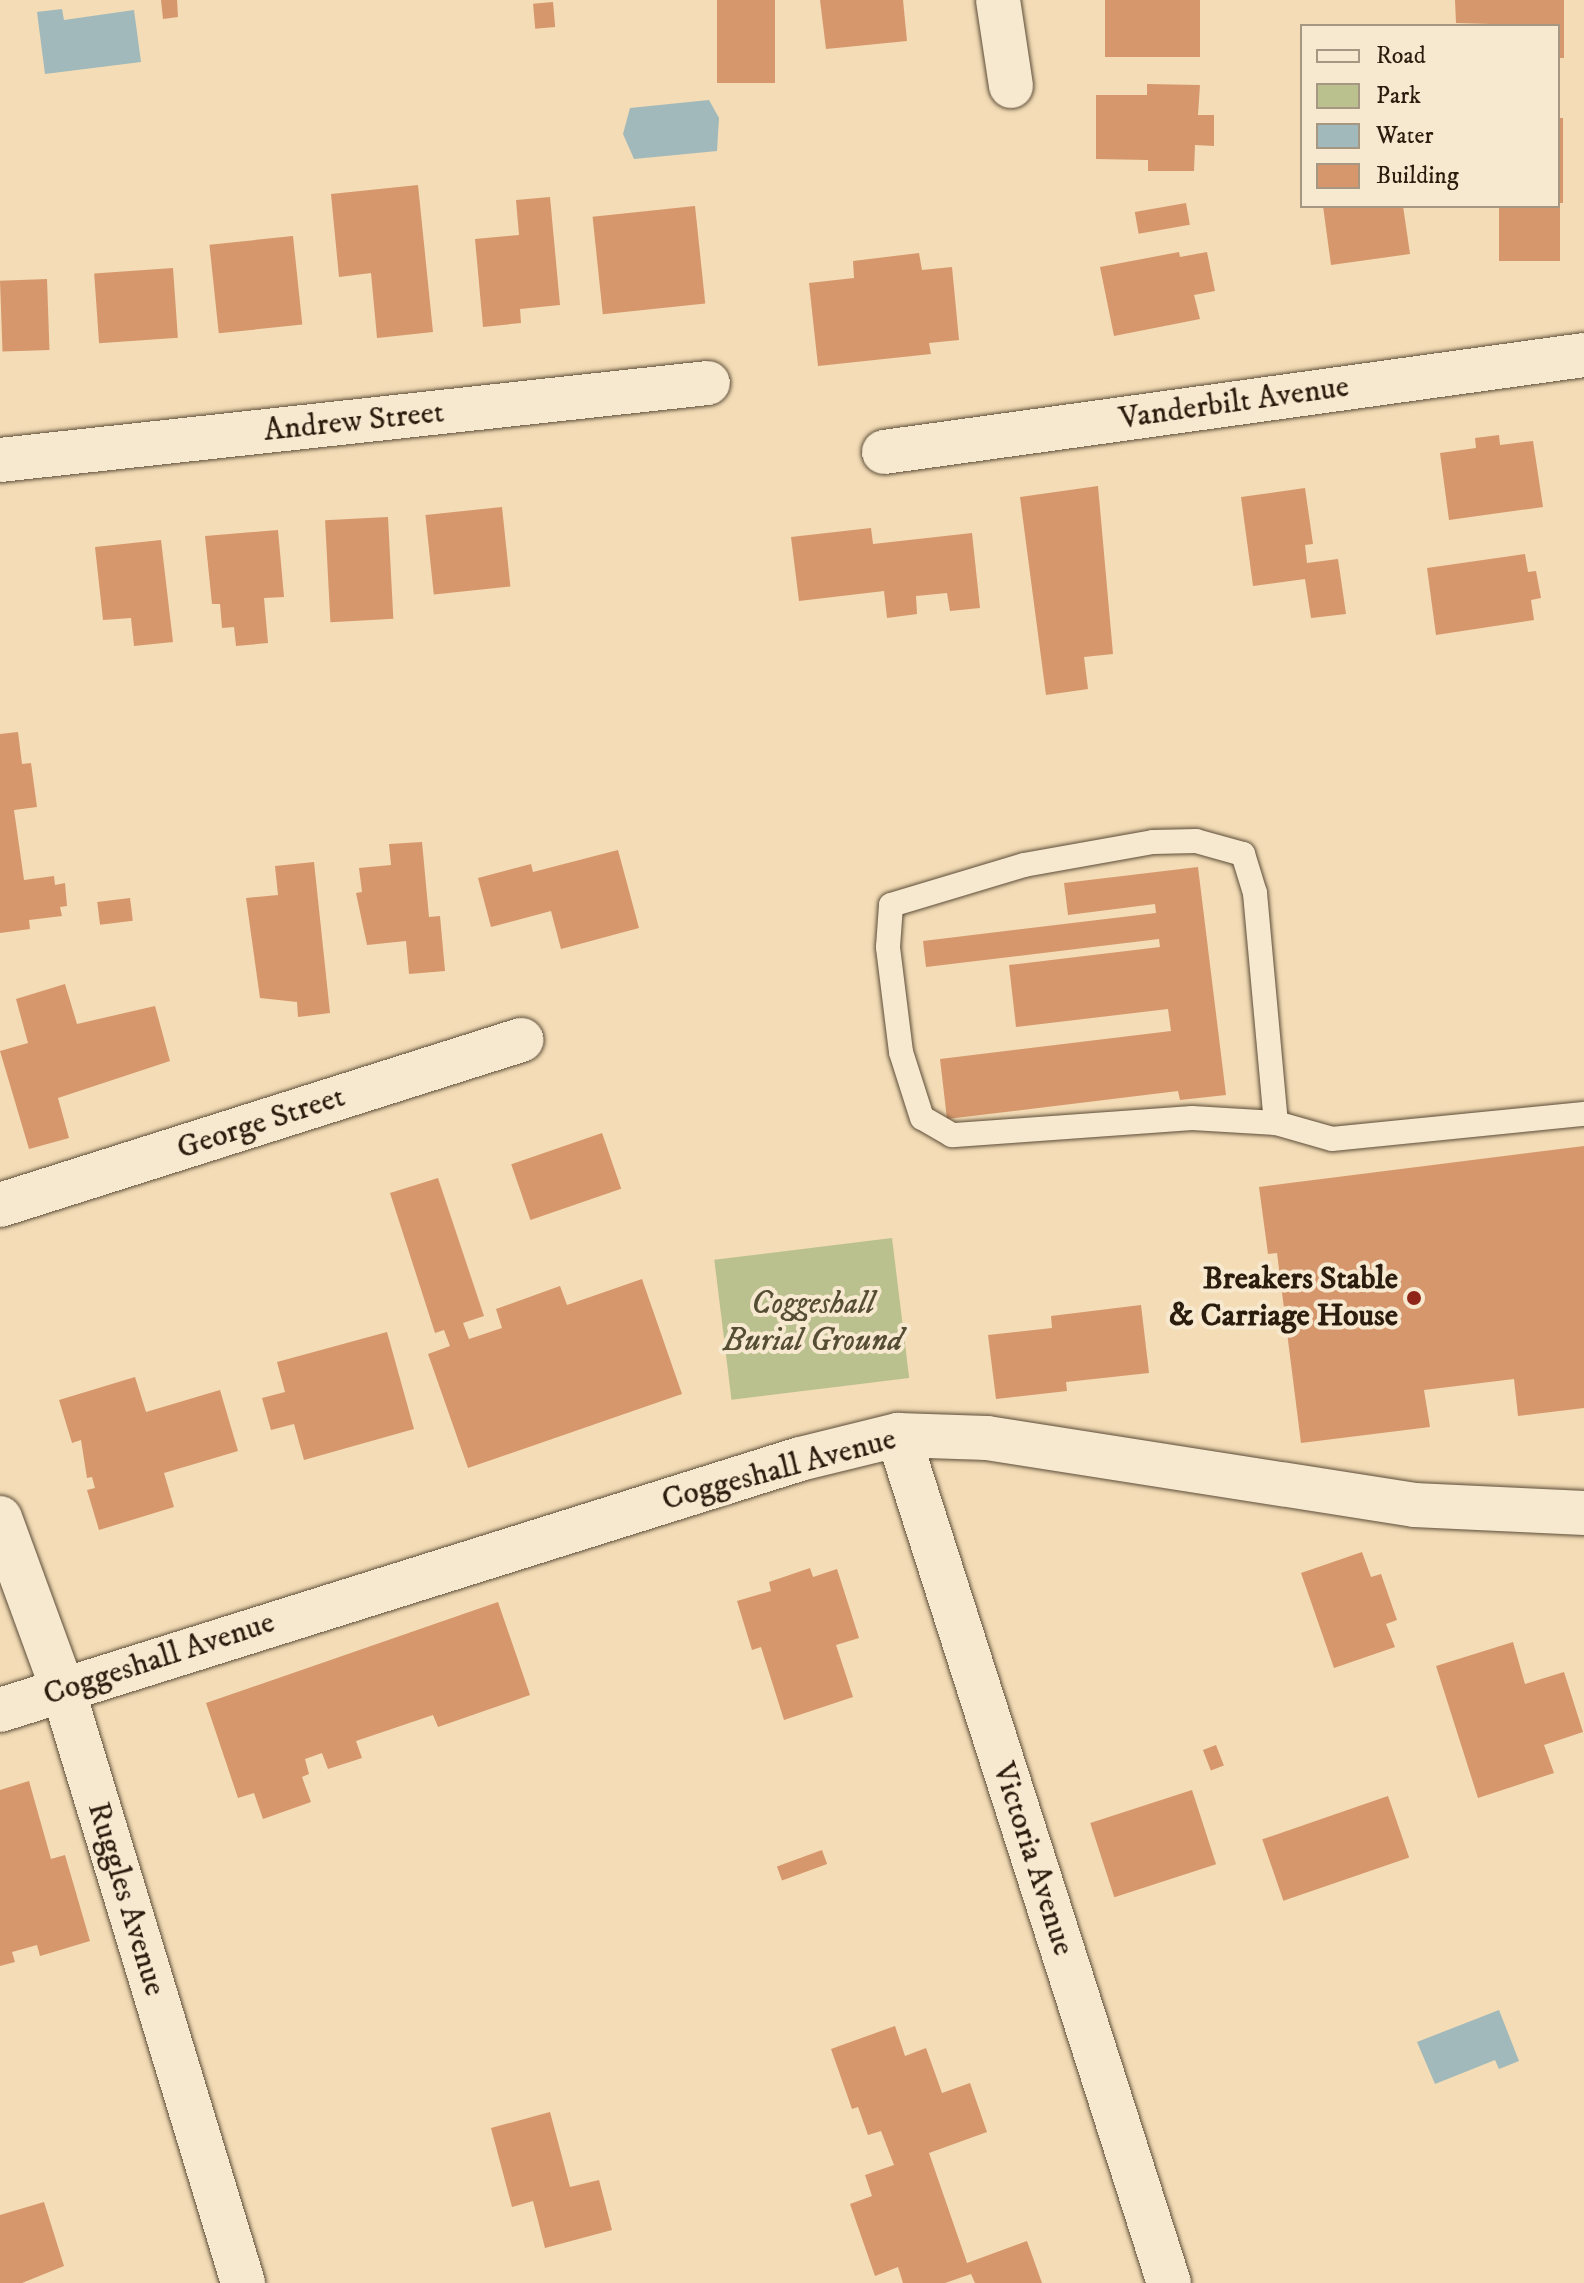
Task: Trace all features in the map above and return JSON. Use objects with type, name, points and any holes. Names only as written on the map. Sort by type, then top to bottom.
[{"type":"street","points":[[998,0],[1011,86]]},
{"type":"street","name":"Vanderbilt Avenue","points":[[884,452],[1584,355]]},
{"type":"street","name":"Andrew Street","points":[[0,460],[708,383]]},
{"type":"street","name":"George Street","points":[[0,1205],[521,1040]]},
{"type":"street","name":"Coggeshall Avenue","points":[[0,1710],[800,1459],[898,1435],[987,1438],[1415,1505],[1584,1513]]},
{"type":"street","name":"Victoria Avenue","points":[[898,1435],[1169,2283]]},
{"type":"street","name":"Ruggles Avenue","points":[[0,1518],[63,1690],[243,2283]]},
{"type":"lane","points":[[1276,1123],[1255,893],[1243,854],[1196,841],[1153,842],[1024,865],[891,905],[888,947],[901,1052],[922,1118],[952,1135],[1192,1118],[1276,1123],[1332,1139],[1584,1114]]},
{"type":"green space","name":"Coggeshall Burial Ground","points":[[892,1238],[909,1378],[732,1400],[714,1260]]},
{"type":"water","points":[[62,9],[64,20],[134,10],[141,62],[45,74],[37,12]]},
{"type":"water","points":[[709,100],[719,118],[717,151],[634,159],[623,134],[630,108]]},
{"type":"water","points":[[1499,2010],[1519,2061],[1499,2069],[1495,2060],[1435,2084],[1417,2042]]},
{"type":"building","points":[[161,0],[177,0],[178,17],[163,19]]},
{"type":"building","points":[[717,0],[775,0],[775,83],[717,83]]},
{"type":"building","points":[[820,0],[903,0],[907,41],[826,49]]},
{"type":"building","points":[[1105,0],[1200,0],[1200,57],[1105,57]]},
{"type":"building","points":[[1455,0],[1564,0],[1564,58],[1560,58],[1560,24],[1456,23]]},
{"type":"building","points":[[553,2],[555,27],[535,29],[533,4]]},
{"type":"building","points":[[1147,84],[1200,85],[1198,115],[1214,115],[1214,146],[1195,145],[1194,171],[1148,171],[1148,160],[1096,159],[1096,95],[1147,95]]},
{"type":"building","points":[[1560,118],[1563,118],[1563,203],[1560,203]]},
{"type":"building","points":[[418,185],[433,332],[377,338],[371,273],[339,277],[331,194]]},
{"type":"building","points":[[550,197],[560,305],[520,309],[521,323],[483,327],[475,239],[519,235],[516,200]]},
{"type":"building","points":[[1186,203],[1190,225],[1139,234],[1135,212]]},
{"type":"building","points":[[695,206],[705,303],[603,314],[593,217]]},
{"type":"building","points":[[1323,208],[1403,208],[1410,254],[1331,265]]},
{"type":"building","points":[[1499,208],[1560,208],[1560,261],[1499,261]]},
{"type":"building","points":[[293,236],[302,325],[219,333],[209,245]]},
{"type":"building","points":[[1179,252],[1180,257],[1207,252],[1215,291],[1194,295],[1200,319],[1114,336],[1100,267]]},
{"type":"building","points":[[919,253],[922,270],[952,267],[959,340],[929,343],[931,354],[818,366],[809,283],[854,278],[853,261]]},
{"type":"building","points":[[173,268],[178,338],[99,343],[94,274]]},
{"type":"building","points":[[47,279],[49,350],[3,352],[0,281]]},
{"type":"building","points":[[1499,435],[1500,445],[1533,441],[1543,507],[1449,520],[1440,453],[1476,448],[1475,438]]},
{"type":"building","points":[[1098,486],[1113,654],[1084,657],[1088,689],[1046,695],[1020,497]]},
{"type":"building","points":[[1305,488],[1313,544],[1305,545],[1307,563],[1338,559],[1346,614],[1311,618],[1305,579],[1253,586],[1241,497]]},
{"type":"building","points":[[502,507],[510,587],[434,595],[425,515]]},
{"type":"building","points":[[388,517],[393,619],[330,622],[325,520]]},
{"type":"building","points":[[871,528],[873,544],[972,533],[980,608],[950,611],[947,593],[916,596],[917,614],[887,618],[884,591],[799,601],[791,537]]},
{"type":"building","points":[[278,530],[284,597],[264,598],[268,643],[236,646],[234,627],[222,628],[220,604],[212,604],[205,536]]},
{"type":"building","points":[[161,540],[173,642],[134,646],[131,618],[103,620],[95,547]]},
{"type":"building","points":[[1525,554],[1528,572],[1536,571],[1541,598],[1531,600],[1534,620],[1436,635],[1427,568]]},
{"type":"building","points":[[18,732],[22,764],[31,763],[37,807],[14,810],[24,880],[54,876],[55,885],[65,883],[67,906],[60,907],[62,916],[29,920],[30,929],[0,933],[0,734]]},
{"type":"building","points":[[422,842],[429,917],[440,916],[445,971],[409,974],[406,941],[367,945],[356,893],[362,892],[359,868],[391,865],[389,844]]},
{"type":"building","points":[[618,850],[639,928],[561,949],[551,911],[491,927],[478,878],[531,864],[533,872]]},
{"type":"building","points":[[314,862],[330,1013],[298,1017],[297,1002],[260,998],[246,898],[278,895],[275,866]]},
{"type":"building","points":[[1198,867],[1226,1095],[1180,1100],[1178,1091],[947,1119],[940,1059],[1171,1031],[1168,1009],[1016,1027],[1009,965],[1160,947],[1159,939],[926,967],[923,941],[1156,913],[1155,904],[1068,915],[1064,883]]},
{"type":"building","points":[[130,898],[133,921],[100,925],[97,902]]},
{"type":"building","points":[[65,984],[77,1024],[155,1006],[170,1061],[58,1098],[69,1138],[29,1149],[0,1051],[28,1043],[16,999]]},
{"type":"building","points":[[602,1133],[621,1189],[530,1220],[511,1164]]},
{"type":"building","points":[[1584,1146],[1584,1408],[1518,1416],[1514,1379],[1424,1390],[1430,1427],[1301,1443],[1277,1253],[1268,1254],[1259,1187]]},
{"type":"building","points":[[438,1178],[484,1316],[463,1323],[469,1339],[502,1328],[496,1309],[560,1286],[567,1305],[642,1279],[682,1394],[468,1468],[428,1354],[450,1346],[444,1330],[435,1333],[390,1193]]},
{"type":"building","points":[[1141,1305],[1149,1373],[1066,1382],[1067,1391],[996,1399],[988,1335],[1052,1328],[1051,1316]]},
{"type":"building","points":[[387,1332],[414,1429],[304,1460],[294,1424],[271,1430],[262,1398],[285,1392],[277,1362]]},
{"type":"building","points":[[135,1377],[146,1412],[220,1390],[238,1451],[164,1473],[174,1507],[99,1530],[87,1490],[95,1488],[92,1477],[87,1478],[81,1440],[72,1443],[59,1400]]},
{"type":"building","points":[[1362,1552],[1371,1577],[1381,1574],[1397,1620],[1386,1624],[1395,1647],[1334,1668],[1301,1573]]},
{"type":"building","points":[[810,1568],[813,1577],[837,1569],[859,1638],[836,1645],[853,1697],[784,1720],[761,1647],[752,1650],[737,1601],[771,1591],[769,1582]]},
{"type":"building","points":[[498,1602],[530,1695],[438,1727],[433,1715],[356,1741],[362,1758],[328,1769],[322,1753],[305,1759],[309,1774],[302,1777],[311,1802],[263,1819],[254,1793],[238,1798],[206,1703]]},
{"type":"building","points":[[1513,1642],[1525,1684],[1564,1672],[1583,1732],[1544,1745],[1554,1773],[1478,1798],[1436,1666]]},
{"type":"building","points":[[1216,1745],[1224,1766],[1211,1771],[1203,1750]]},
{"type":"building","points":[[29,1781],[51,1859],[65,1855],[90,1941],[40,1956],[37,1945],[12,1952],[15,1962],[0,1966],[0,1790]]},
{"type":"building","points":[[1192,1790],[1216,1864],[1114,1897],[1090,1823]]},
{"type":"building","points":[[1388,1796],[1409,1857],[1283,1901],[1262,1839]]},
{"type":"building","points":[[822,1850],[827,1864],[782,1881],[777,1866]]},
{"type":"building","points":[[895,2026],[905,2056],[926,2048],[942,2093],[970,2083],[987,2132],[929,2153],[967,2263],[1027,2241],[1042,2283],[975,2283],[971,2274],[945,2283],[903,2283],[898,2267],[875,2276],[850,2204],[872,2196],[865,2175],[894,2165],[881,2131],[868,2135],[858,2107],[852,2109],[831,2049]]},
{"type":"building","points":[[550,2112],[570,2187],[599,2180],[612,2230],[545,2248],[533,2201],[512,2207],[491,2128]]},
{"type":"building","points":[[44,2202],[64,2266],[22,2283],[0,2283],[0,2215]]},
{"type":"place","name":"Breakers Stable & Carriage House","points":[[1414,1298]]}]
